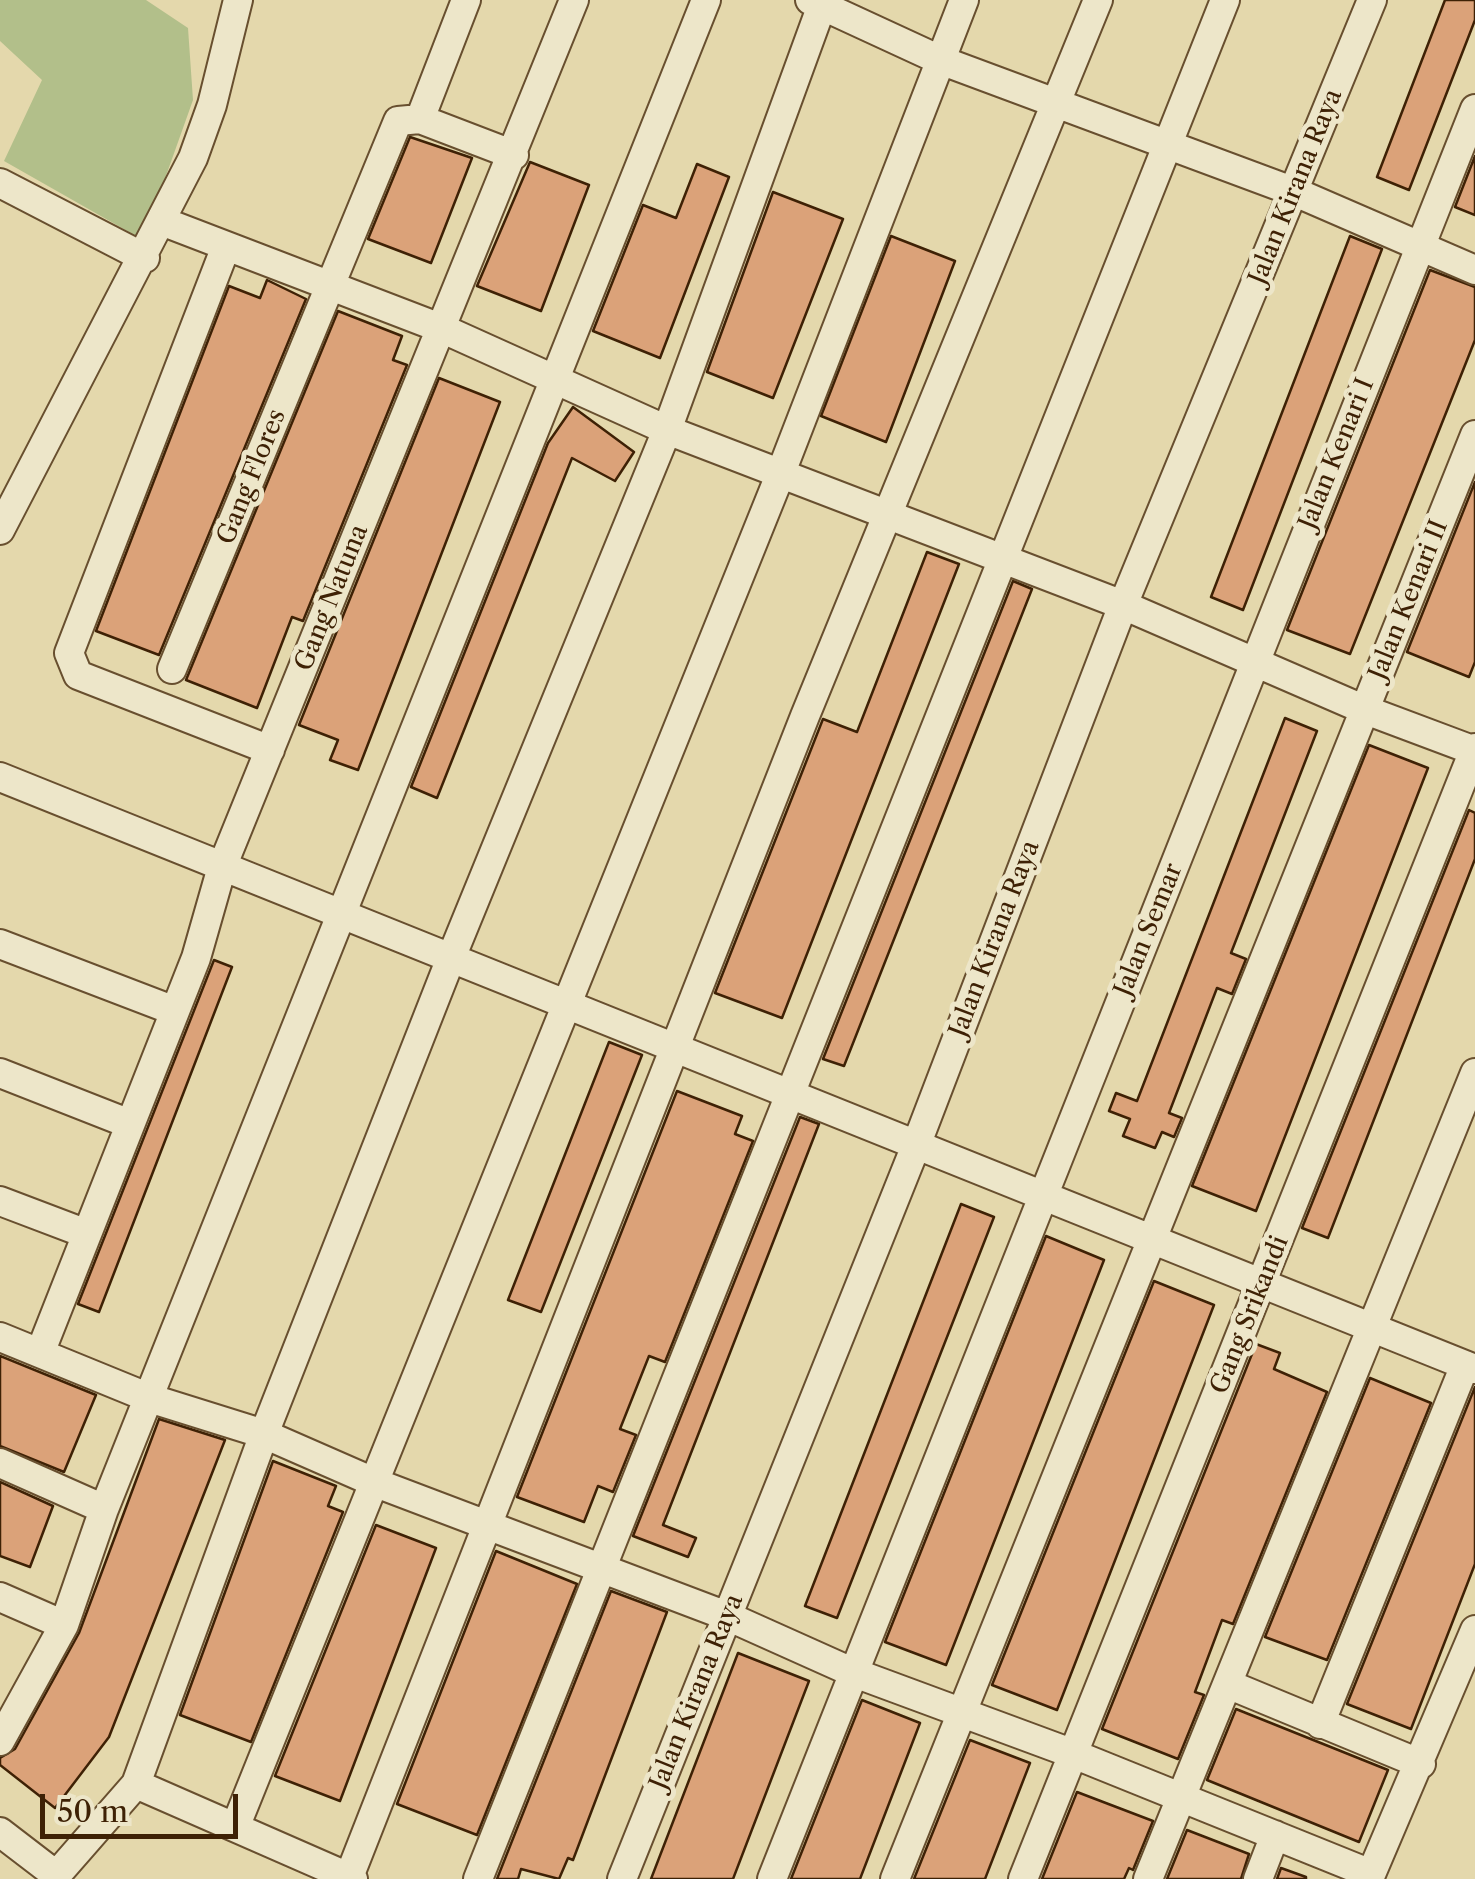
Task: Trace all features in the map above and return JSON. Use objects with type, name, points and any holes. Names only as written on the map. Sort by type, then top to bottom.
[{"type":"street","points":[[0,530],[164,222],[212,106],[238,0]]},
{"type":"street","points":[[466,0],[420,118],[514,155]]},
{"type":"street","name":"Gang Natuna","points":[[40,1354],[174,1011],[222,867],[574,0]]},
{"type":"street","points":[[0,1740],[64,1625],[104,1509],[152,1398],[706,0]]},
{"type":"street","points":[[236,1825],[376,1483],[563,1004],[780,475],[964,0]]},
{"type":"street","points":[[136,1784],[351,1878],[804,716],[1098,0]]},
{"type":"street","points":[[478,1879],[598,1568],[1225,0]]},
{"type":"street","name":"Jalan Kirana Raya","points":[[622,1879],[917,1143],[1122,605],[1296,192],[1372,0]]},
{"type":"street","points":[[0,1832],[54,1877],[136,1784],[264,1434],[667,430],[816,2],[940,60],[1296,192],[1475,270]]},
{"type":"street","points":[[1419,248],[1475,109]]},
{"type":"street","name":"Gang Flores","points":[[172,669],[398,121],[420,118]]},
{"type":"street","points":[[0,183],[145,258]]},
{"type":"street","points":[[164,222],[443,329],[667,430],[1122,605],[1363,709],[1475,750]]},
{"type":"street","points":[[225,248],[70,653],[78,675],[270,750]]},
{"type":"street","name":"Jalan Kenari I","points":[[1255,661],[1419,248]]},
{"type":"street","name":"Jalan Kenari II","points":[[895,1879],[1475,435]]},
{"type":"street","name":"Jalan Semar","points":[[772,1879],[1255,661]]},
{"type":"street","name":"Gang Srikandi","points":[[1023,1879],[1475,750]]},
{"type":"street","points":[[0,777],[674,1051],[788,1091],[1042,1198],[1470,1367],[1320,1724]]},
{"type":"street","points":[[0,944],[174,1011]]},
{"type":"street","points":[[0,1073],[130,1124]]},
{"type":"street","points":[[1148,1879],[1230,1685],[1475,1073]]},
{"type":"street","points":[[0,1201],[86,1234]]},
{"type":"street","points":[[0,1337],[152,1398],[264,1434],[376,1483],[727,1616],[852,1672],[1071,1754],[1370,1876],[1475,1630]]},
{"type":"street","points":[[0,1462],[104,1509]]},
{"type":"street","points":[[0,1597],[64,1625]]},
{"type":"street","points":[[1230,1685],[1421,1764]]},
{"type":"street","points":[[1258,1879],[1275,1836]]},
{"type":"green space","points":[[0,0],[146,0],[188,28],[193,100],[157,201],[136,236],[4,161],[42,80],[0,41]]},
{"type":"building","points":[[1445,0],[1475,0],[1475,20],[1409,190],[1377,177]]},
{"type":"building","points":[[410,137],[472,158],[431,263],[368,239]]},
{"type":"building","points":[[1475,156],[1475,215],[1455,207]]},
{"type":"building","points":[[530,162],[589,185],[541,311],[477,286]]},
{"type":"building","points":[[697,164],[729,177],[660,358],[593,331],[643,205],[676,218]]},
{"type":"building","points":[[773,192],[843,219],[773,398],[707,372]]},
{"type":"building","points":[[891,236],[955,261],[886,442],[821,416]]},
{"type":"building","points":[[1350,236],[1382,249],[1243,610],[1211,597]]},
{"type":"building","points":[[1430,270],[1475,287],[1475,340],[1350,654],[1287,630]]},
{"type":"building","points":[[267,280],[306,299],[159,655],[96,631],[229,286],[260,298]]},
{"type":"building","points":[[338,311],[402,336],[393,360],[407,365],[303,621],[292,617],[257,708],[186,680]]},
{"type":"building","points":[[439,378],[500,402],[358,770],[330,760],[338,740],[299,725]]},
{"type":"building","points":[[573,407],[634,452],[615,481],[572,458],[437,798],[411,787],[548,443]]},
{"type":"building","points":[[1475,482],[1475,662],[1469,677],[1407,652]]},
{"type":"building","points":[[927,552],[959,564],[782,1018],[715,993],[823,719],[857,732]]},
{"type":"building","points":[[1013,581],[1032,589],[844,1066],[823,1059]]},
{"type":"building","points":[[1285,718],[1317,731],[1231,953],[1246,959],[1232,994],[1217,988],[1169,1113],[1182,1118],[1174,1137],[1162,1132],[1155,1148],[1123,1136],[1130,1119],[1109,1111],[1116,1093],[1137,1101]]},
{"type":"building","points":[[1369,745],[1428,768],[1256,1211],[1192,1186]]},
{"type":"building","points":[[1469,810],[1475,813],[1475,859],[1328,1238],[1302,1228]]},
{"type":"building","points":[[214,960],[232,967],[99,1312],[78,1304]]},
{"type":"building","points":[[609,1042],[642,1055],[541,1312],[508,1300]]},
{"type":"building","points":[[677,1091],[742,1116],[735,1134],[753,1141],[665,1362],[649,1356],[620,1429],[636,1435],[613,1492],[598,1486],[584,1522],[517,1497]]},
{"type":"building","points":[[800,1117],[819,1124],[663,1525],[696,1538],[688,1557],[633,1536]]},
{"type":"building","points":[[961,1204],[994,1217],[837,1618],[805,1606]]},
{"type":"building","points":[[1046,1236],[1104,1260],[946,1665],[885,1642]]},
{"type":"building","points":[[1154,1281],[1214,1305],[1057,1710],[992,1685]]},
{"type":"building","points":[[1256,1344],[1280,1353],[1274,1369],[1327,1392],[1233,1624],[1222,1620],[1195,1692],[1204,1695],[1178,1759],[1102,1729]]},
{"type":"building","points":[[0,1356],[96,1395],[64,1472],[0,1446]]},
{"type":"building","points":[[1370,1378],[1431,1403],[1327,1660],[1265,1637]]},
{"type":"building","points":[[1475,1387],[1475,1564],[1411,1729],[1347,1704]]},
{"type":"building","points":[[159,1419],[225,1440],[109,1737],[55,1808],[0,1765],[0,1758],[15,1749],[79,1633]]},
{"type":"building","points":[[273,1461],[336,1486],[328,1506],[343,1512],[251,1742],[180,1715]]},
{"type":"building","points":[[0,1482],[53,1506],[30,1567],[0,1556]]},
{"type":"building","points":[[376,1525],[436,1548],[340,1801],[275,1776]]},
{"type":"building","points":[[496,1551],[577,1584],[477,1835],[397,1804]]},
{"type":"building","points":[[611,1591],[667,1612],[573,1860],[568,1858],[559,1879],[521,1869],[518,1879],[497,1879]]},
{"type":"building","points":[[738,1653],[809,1681],[733,1879],[651,1879]]},
{"type":"building","points":[[862,1700],[920,1723],[860,1879],[791,1879]]},
{"type":"building","points":[[1236,1709],[1388,1770],[1359,1842],[1207,1780]]},
{"type":"building","points":[[970,1740],[1030,1763],[985,1879],[914,1879]]},
{"type":"building","points":[[1077,1792],[1153,1821],[1133,1870],[1129,1868],[1124,1879],[1042,1879]]},
{"type":"building","points":[[1187,1830],[1249,1854],[1241,1879],[1167,1879]]},
{"type":"building","points":[[1281,1868],[1306,1877],[1306,1879],[1277,1879]]}]
